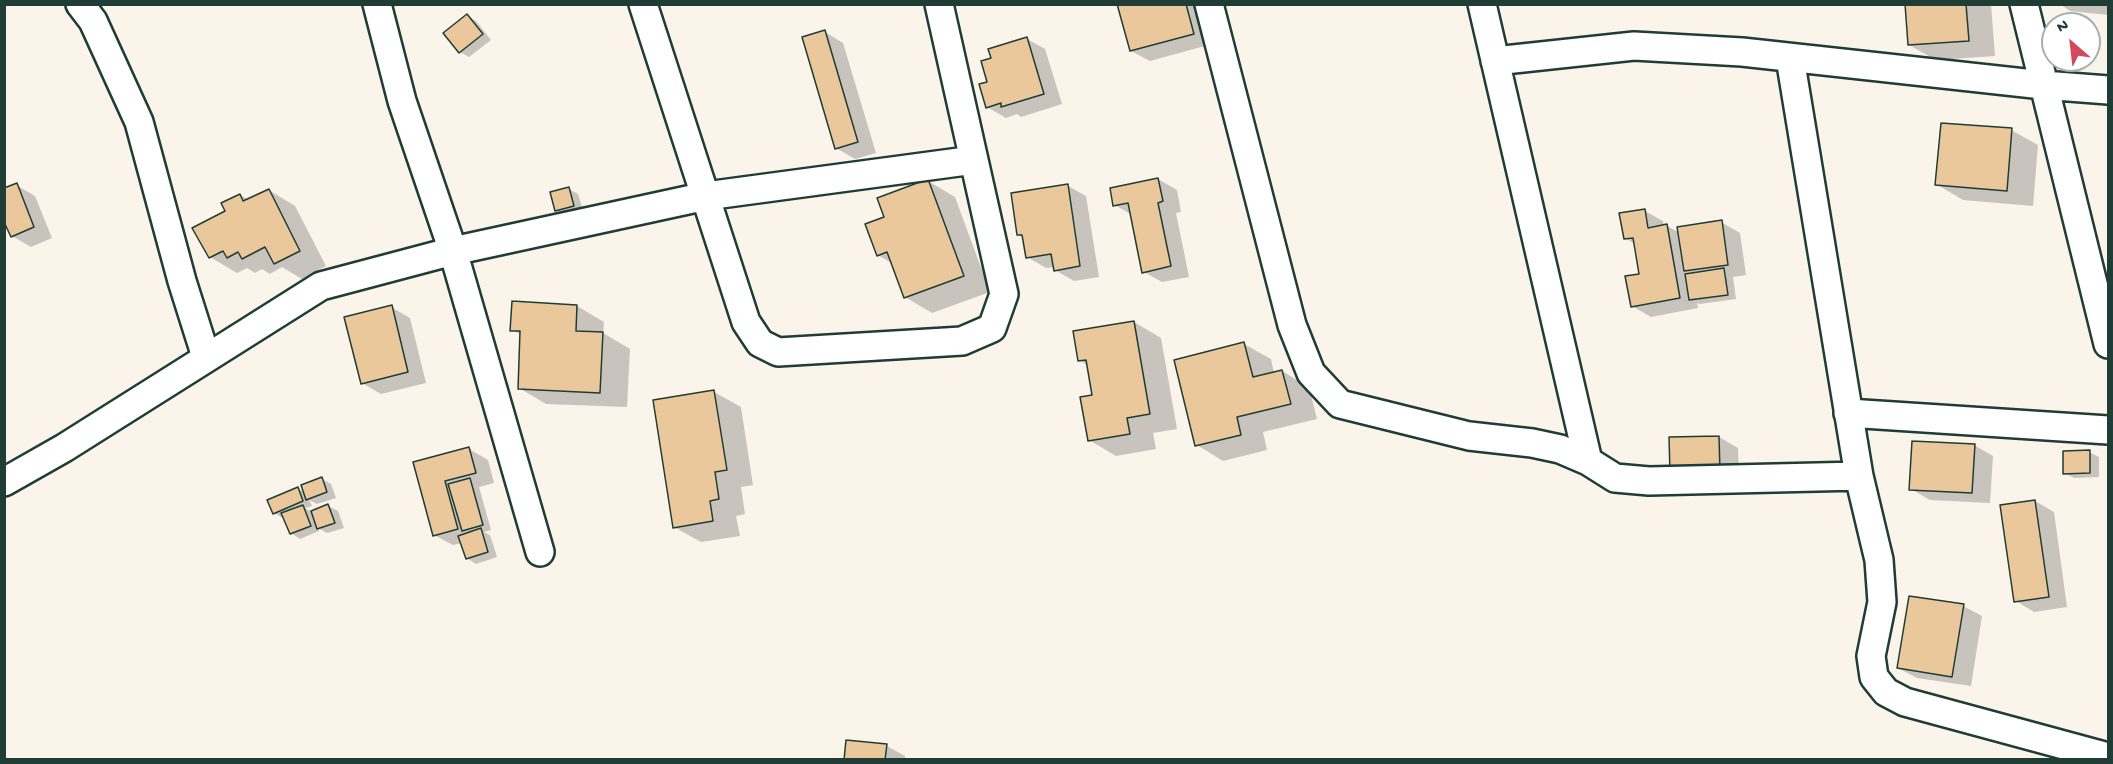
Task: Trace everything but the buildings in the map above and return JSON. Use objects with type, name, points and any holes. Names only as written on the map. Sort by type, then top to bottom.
[{"type":"street","points":[[80,4],[93,21],[139,122],[182,282],[206,357]]},
{"type":"street","points":[[377,4],[402,101],[453,251],[540,552]]},
{"type":"street","points":[[643,4],[746,321],[760,343],[778,352],[962,340],[992,328],[1004,294],[939,4]]},
{"type":"street","points":[[1209,4],[1292,325],[1311,373],[1340,404],[1469,436],[1560,448],[1588,461],[1615,478],[1649,481],[1859,476]]},
{"type":"street","points":[[1482,4],[1588,461]]},
{"type":"street","points":[[2024,4],[2109,344]]},
{"type":"street","points":[[1495,61],[1634,46],[1742,52],[2043,86],[2109,90]]},
{"type":"street","points":[[1790,58],[1859,476],[1879,560],[1882,602],[1871,656],[1874,677],[1886,692],[1905,702],[2109,756]]},
{"type":"street","points":[[4,482],[64,448],[321,286],[453,251],[706,196],[974,160]]},
{"type":"street","points":[[1848,413],[2109,430]]}]
